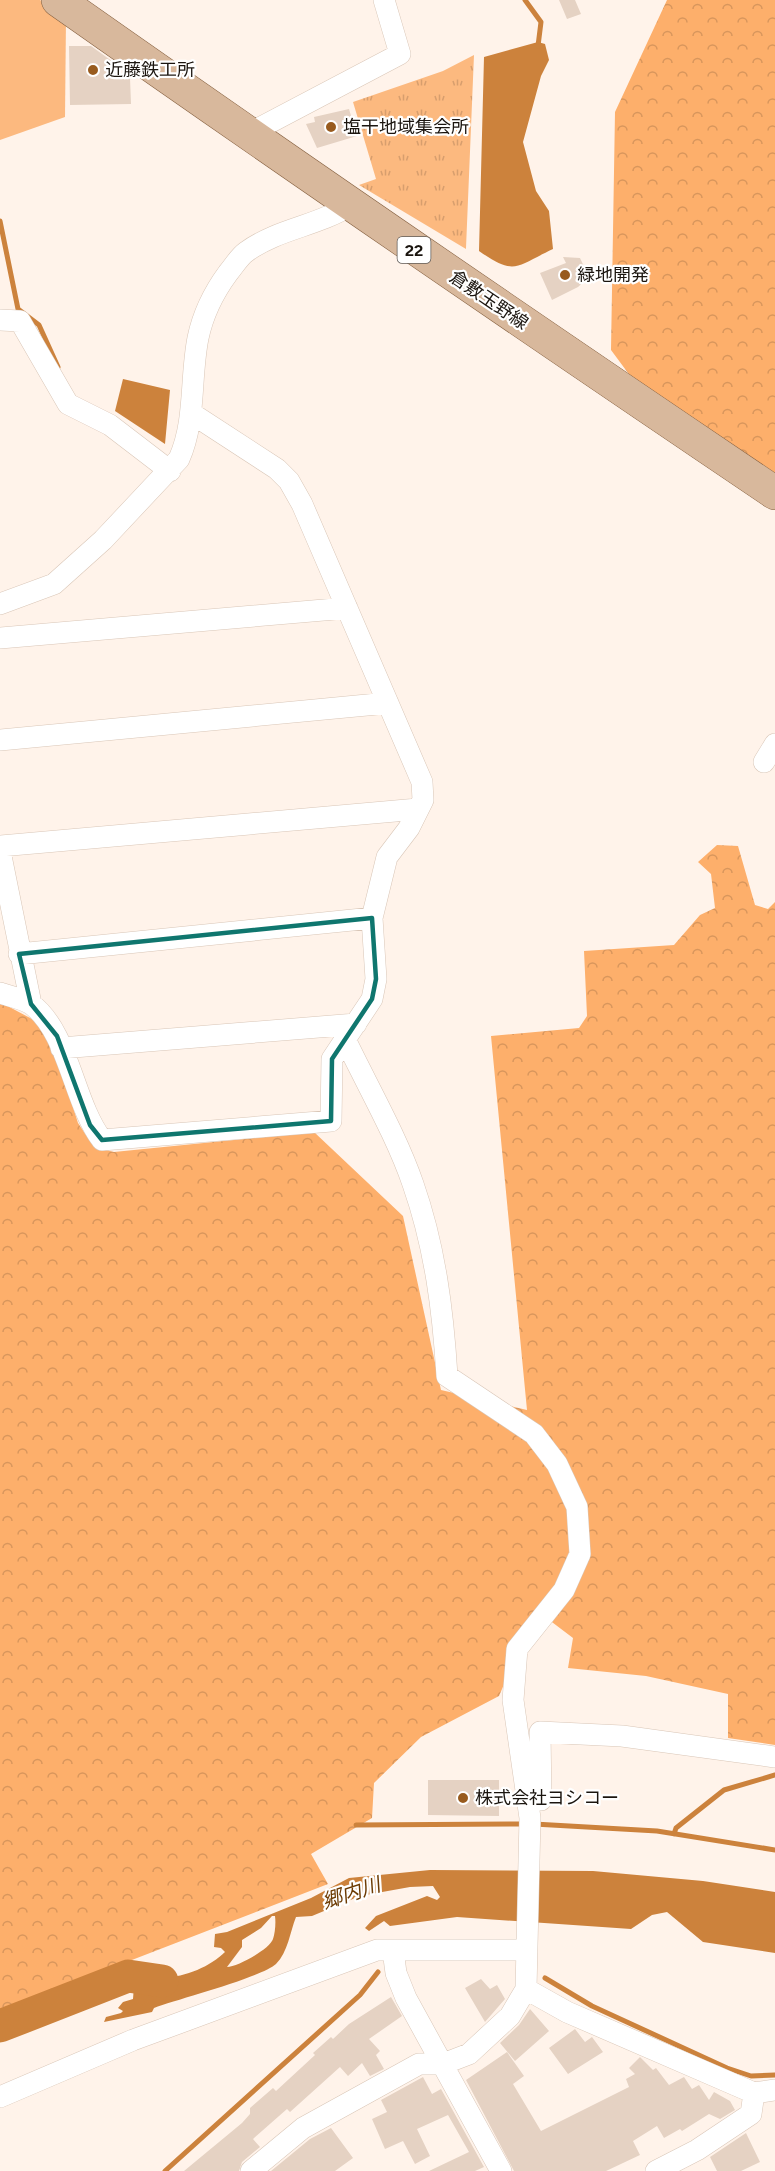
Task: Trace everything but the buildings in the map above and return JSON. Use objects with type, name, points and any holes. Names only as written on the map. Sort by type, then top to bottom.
[{"type":"main road","name":"倉敷玉野線","points":[[58,0],[250,133],[350,206],[775,493]]},
{"type":"street","points":[[250,133],[400,54],[384,0]]},
{"type":"street","points":[[0,604],[54,584],[103,540],[179,459],[186,445],[198,338],[213,292],[243,253],[267,238],[329,218],[350,206]]},
{"type":"street","points":[[0,320],[20,321],[68,404],[110,425],[170,471]]},
{"type":"street","points":[[0,851],[19,954],[31,1004],[57,1036],[90,1125],[102,1140],[331,1121],[332,1059],[372,999],[376,979],[372,918],[387,857],[409,828],[423,800],[422,782],[302,504],[289,481],[277,469],[191,413]]},
{"type":"street","points":[[0,638],[347,608]]},
{"type":"street","points":[[0,740],[388,703]]},
{"type":"street","points":[[0,846],[418,809]]},
{"type":"street","points":[[19,954],[372,918]]},
{"type":"street","points":[[0,993],[31,1004]]},
{"type":"street","points":[[61,1048],[350,1032]]},
{"type":"street","points":[[251,2171],[303,2128],[419,2064],[443,2064],[469,2054],[510,2016],[526,1989],[530,1828],[513,1700],[518,1649],[564,1590],[580,1554],[577,1507],[557,1464],[534,1434],[447,1376],[442,1301],[430,1237],[412,1182],[350,1032]]},
{"type":"street","points":[[530,1828],[541,1801],[540,1732],[622,1736],[775,1757]]},
{"type":"street","points":[[0,2097],[134,2040],[377,1950],[528,1946]]},
{"type":"street","points":[[393,1950],[396,1973],[406,1998],[501,2171]]},
{"type":"street","points":[[526,1989],[567,2012],[765,2092],[751,2114],[697,2150],[657,2171]]},
{"type":"highlighted area","points":[[372,918],[376,979],[372,999],[332,1059],[331,1121],[102,1140],[90,1125],[57,1036],[31,1004],[19,954]]},
{"type":"green space","points":[[0,0],[40,0],[66,18],[65,117],[0,140]]},
{"type":"green space","points":[[667,0],[775,0],[775,473],[631,377],[611,350],[615,112]]},
{"type":"green space","points":[[474,55],[466,249],[359,185],[376,179],[353,102],[443,71]]},
{"type":"green space","points":[[717,845],[738,846],[755,905],[768,909],[775,902],[775,1745],[728,1738],[728,1694],[646,1676],[568,1668],[573,1638],[536,1610],[499,1696],[421,1737],[374,1783],[372,1818],[311,1854],[328,1884],[0,2011],[0,1002],[32,1019],[52,1042],[78,1123],[94,1147],[114,1152],[314,1132],[403,1216],[441,1390],[527,1410],[491,1036],[579,1028],[587,1016],[584,951],[674,945],[700,915],[715,908],[711,874],[698,862]]},
{"type":"water","points":[[538,42],[545,44],[549,60],[541,76],[523,142],[536,191],[549,211],[553,249],[522,264],[508,266],[500,264],[479,251],[484,57]]},
{"type":"water","points":[[123,379],[170,390],[165,444],[115,411]]},
{"type":"water","points":[[430,1870],[593,1871],[703,1881],[775,1892],[775,1953],[703,1942],[667,1912],[652,1915],[631,1929],[457,1917],[390,1926],[384,1921],[369,1931],[365,1928],[376,1916],[427,1896],[437,1900],[440,1897],[433,1886],[410,1887],[360,1896],[312,1916],[296,1917],[283,1954],[276,1964],[267,1970],[237,1982],[154,2008],[152,2012],[104,2022],[106,2017],[123,2011],[118,2008],[123,2002],[133,1999],[134,1986],[118,1979],[137,1970],[158,1977],[170,1977],[195,1971],[225,1952],[221,1948],[214,1947],[215,1934],[227,1932],[311,1898],[349,1878]],"holes":[[[275,1916],[271,1943],[253,1957],[227,1967],[242,1947],[242,1940]]]},
{"type":"waterway","points":[[525,0],[541,22],[538,46]]},
{"type":"waterway","points":[[0,221],[18,309],[39,325],[58,367]]},
{"type":"waterway","points":[[674,1834],[676,1828],[724,1790],[775,1775]]},
{"type":"waterway","points":[[356,1825],[525,1824]]},
{"type":"waterway","points":[[534,1824],[657,1831],[775,1850]]},
{"type":"waterway","points":[[165,2171],[360,1995],[378,1972]]},
{"type":"waterway","name":"郷内川","points":[[0,2026],[128,1976],[162,1981]]},
{"type":"waterway","points":[[545,1978],[592,2006],[727,2068],[751,2076],[775,2075]]},
{"type":"place","name":"近藤鉄工所","points":[[93,70]]},
{"type":"place","name":"塩干地域集会所","points":[[331,127]]},
{"type":"place","name":"緑地開発","points":[[565,275]]},
{"type":"place","name":"株式会社ヨシコー","points":[[463,1798]]}]
